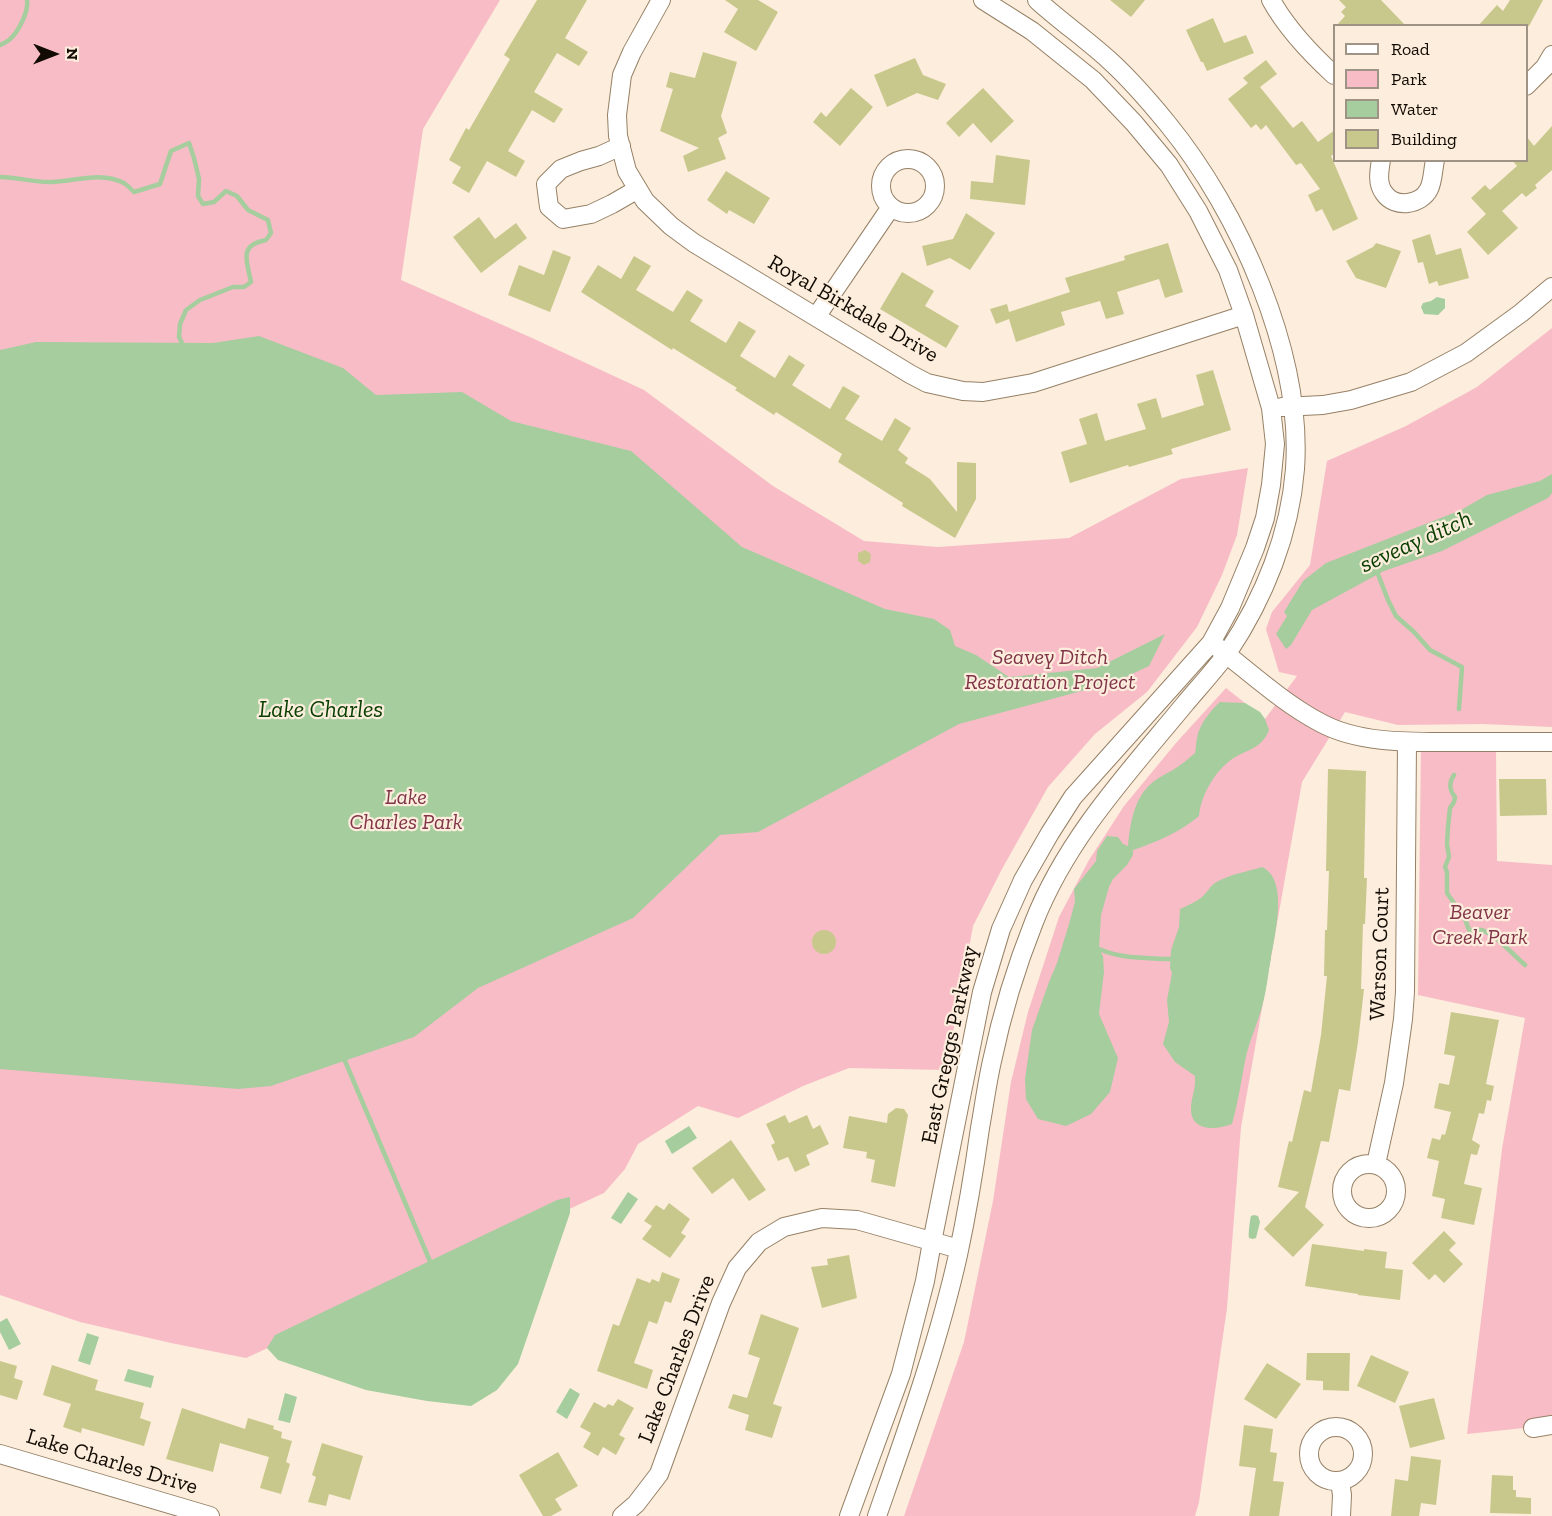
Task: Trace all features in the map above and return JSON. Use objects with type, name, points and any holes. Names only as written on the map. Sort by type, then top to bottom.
[{"type":"street","name":"Royal Birkdale Drive","points":[[661,0],[622,75],[617,115],[618,136],[627,171],[645,201],[671,226],[694,243],[909,374],[927,383],[963,391],[983,392],[1033,383],[1244,315]]},
{"type":"street","name":"East Greggs Parkway","points":[[849,1516],[901,1374],[925,1281],[982,992],[1001,929],[1023,880],[1073,797],[1211,642],[1245,574],[1265,518],[1275,444],[1271,408],[1244,315],[1228,270],[1198,211],[1168,165],[1134,123],[1084,73],[1032,31],[983,0]]},
{"type":"street","points":[[1271,0],[1291,30],[1333,73]]},
{"type":"street","name":"East Greggs Parkway","points":[[877,1516],[911,1420],[948,1300],[969,1199],[991,1065],[1001,1020],[1013,979],[1036,917],[1070,850],[1098,808],[1226,654],[1254,608],[1270,573],[1286,523],[1295,473],[1296,444],[1293,406],[1274,320],[1256,272],[1232,223],[1193,155],[1145,97],[1111,62],[1041,2]]},
{"type":"street","points":[[1528,85],[1545,67],[1552,55]]},
{"type":"street","points":[[621,146],[561,169],[546,184],[549,207],[563,219],[591,214],[638,189]]},
{"type":"street","points":[[1381,162],[1379,181],[1384,194],[1393,201],[1408,203],[1423,198],[1430,188],[1435,162]]},
{"type":"street","points":[[816,317],[891,207]]},
{"type":"street","points":[[1271,408],[1323,405],[1351,400],[1411,382],[1466,353],[1552,287]]},
{"type":"street","points":[[1211,642],[1295,708],[1322,724],[1342,732],[1407,742],[1552,742]]},
{"type":"street","name":"Warson Court","points":[[1376,1164],[1394,1083],[1405,992],[1407,742]]},
{"type":"street","name":"Lake Charles Drive","points":[[622,1516],[636,1504],[659,1474],[721,1303],[737,1268],[759,1242],[784,1227],[822,1218],[857,1220],[959,1249]]},
{"type":"street","points":[[1533,1428],[1552,1425]]},
{"type":"street","name":"Lake Charles Drive","points":[[0,1454],[210,1516]]},
{"type":"street","points":[[1340,1481],[1341,1516]]},
{"type":"green space","name":"Lake Charles Park","points":[[0,0],[500,0],[423,129],[401,280],[644,390],[773,486],[864,541],[938,547],[1069,538],[1181,479],[1248,468],[1237,535],[1222,575],[1197,627],[1147,692],[1095,734],[1048,787],[973,926],[946,1070],[849,1068],[803,1086],[738,1118],[698,1106],[638,1144],[625,1169],[604,1193],[246,1358],[80,1322],[0,1295]]},
{"type":"green space","points":[[1552,328],[1552,727],[1483,724],[1398,725],[1345,712],[1302,782],[1241,1127],[1227,1308],[1199,1502],[1195,1516],[904,1516],[964,1342],[993,1201],[1011,1082],[1028,1012],[1059,917],[1089,860],[1124,806],[1176,743],[1226,688],[1265,719],[1297,676],[1279,672],[1266,629],[1272,612],[1310,565],[1327,461],[1406,426],[1477,387]]},
{"type":"green space","name":"Beaver Creek Park","points":[[1421,742],[1496,750],[1497,861],[1552,865],[1552,1425],[1467,1434],[1502,1149],[1525,1018],[1418,995]]},
{"type":"water","points":[[1437,297],[1445,299],[1445,308],[1438,315],[1424,314],[1421,307],[1423,303]]},
{"type":"water","name":"Lake Charles","points":[[259,336],[343,368],[376,395],[462,392],[511,421],[631,451],[742,547],[885,609],[934,619],[950,630],[955,646],[976,655],[1009,677],[1097,668],[1165,634],[1149,666],[1115,682],[959,724],[758,832],[720,835],[633,918],[478,988],[414,1037],[271,1086],[238,1089],[0,1069],[0,350],[36,342],[213,343]]},
{"type":"water","name":"seveay ditch","points":[[1552,474],[1552,493],[1548,498],[1442,551],[1384,571],[1312,610],[1291,645],[1286,649],[1276,634],[1287,616],[1284,612],[1303,581],[1326,563],[1461,510],[1487,495],[1540,481]]},
{"type":"water","points":[[1220,702],[1245,703],[1260,712],[1269,730],[1260,743],[1230,761],[1217,774],[1203,799],[1199,816],[1168,836],[1133,850],[1133,855],[1127,865],[1113,879],[1101,915],[1099,949],[1103,956],[1104,972],[1099,1014],[1118,1058],[1110,1092],[1091,1114],[1066,1126],[1038,1119],[1026,1099],[1025,1079],[1032,1030],[1069,924],[1075,902],[1074,889],[1096,861],[1097,851],[1107,836],[1118,837],[1123,844],[1128,846],[1132,820],[1141,795],[1153,782],[1195,753],[1200,728]]},
{"type":"water","points":[[1262,867],[1270,873],[1278,895],[1275,936],[1264,997],[1247,1054],[1232,1124],[1206,1127],[1195,1122],[1192,1116],[1191,1105],[1195,1076],[1175,1062],[1163,1044],[1169,1022],[1167,1000],[1172,973],[1171,950],[1179,927],[1180,909],[1200,899],[1213,884],[1220,880]]},
{"type":"water","points":[[689,1126],[697,1138],[672,1154],[665,1141]]},
{"type":"water","points":[[628,1192],[638,1199],[621,1224],[611,1218]]},
{"type":"water","points":[[570,1197],[570,1213],[518,1364],[497,1390],[471,1406],[366,1390],[278,1360],[267,1348],[275,1335],[557,1200]]},
{"type":"water","points":[[1251,1216],[1258,1216],[1260,1222],[1256,1238],[1253,1239],[1249,1238],[1249,1234]]},
{"type":"water","points":[[7,1318],[21,1344],[9,1350],[0,1332],[0,1322]]},
{"type":"water","points":[[87,1333],[99,1337],[90,1365],[78,1361]]},
{"type":"water","points":[[128,1369],[154,1376],[151,1388],[124,1381]]},
{"type":"water","points":[[570,1388],[580,1394],[567,1419],[556,1412]]},
{"type":"water","points":[[285,1393],[297,1397],[290,1423],[278,1420]]},
{"type":"building","points":[[537,0],[587,0],[565,38],[588,52],[579,66],[557,53],[534,92],[563,109],[554,123],[532,110],[508,151],[525,161],[516,177],[487,161],[469,193],[452,183],[461,167],[449,160],[466,128],[469,130],[510,59],[504,55]]},
{"type":"building","points":[[725,0],[758,0],[778,12],[756,51],[724,32],[738,9]]},
{"type":"building","points":[[1110,0],[1145,0],[1131,17]]},
{"type":"building","points":[[1339,0],[1381,0],[1404,24],[1338,24],[1345,16],[1341,12],[1346,7]]},
{"type":"building","points":[[1510,0],[1543,0],[1529,26],[1528,24],[1480,24],[1497,5],[1503,11]]},
{"type":"building","points":[[1213,18],[1224,43],[1246,35],[1254,53],[1207,71],[1186,30]]},
{"type":"building","points":[[703,52],[737,62],[721,116],[727,133],[718,138],[726,159],[688,172],[683,156],[699,148],[660,131],[673,89],[666,87],[670,72],[695,78]]},
{"type":"building","points":[[915,58],[923,75],[946,84],[938,100],[917,93],[887,107],[874,75]]},
{"type":"building","points":[[1266,60],[1277,74],[1260,87],[1293,128],[1302,121],[1318,142],[1333,131],[1333,154],[1331,156],[1358,219],[1333,231],[1322,209],[1316,212],[1308,195],[1320,189],[1301,163],[1296,165],[1266,125],[1261,130],[1256,124],[1251,128],[1228,99],[1248,83],[1243,78]]},
{"type":"building","points":[[851,88],[873,107],[840,146],[813,122],[821,112],[826,117]]},
{"type":"building","points":[[983,88],[1014,121],[991,143],[973,123],[959,137],[946,123]]},
{"type":"building","points":[[1552,126],[1552,170],[1535,185],[1537,188],[1526,197],[1522,193],[1502,211],[1518,228],[1488,255],[1467,232],[1486,214],[1471,198],[1485,185],[1490,190],[1517,166],[1514,162],[1528,162],[1528,138],[1534,146]]},
{"type":"building","points":[[996,155],[1030,160],[1025,205],[970,199],[971,181],[993,183]]},
{"type":"building","points":[[726,171],[770,198],[754,224],[729,210],[727,214],[707,200]]},
{"type":"building","points":[[966,213],[995,233],[970,270],[950,258],[927,266],[922,246],[953,239]]},
{"type":"building","points":[[479,217],[495,239],[516,223],[527,238],[481,273],[453,237]]},
{"type":"building","points":[[1430,234],[1436,255],[1461,248],[1469,278],[1439,286],[1437,281],[1429,284],[1423,262],[1418,263],[1412,240]]},
{"type":"building","points":[[1168,243],[1183,292],[1165,298],[1159,279],[1117,292],[1124,314],[1106,319],[1100,301],[1061,312],[1065,325],[1016,342],[1009,319],[996,324],[990,309],[1007,304],[1009,312],[1070,292],[1065,278],[1125,260],[1124,256]]},
{"type":"building","points":[[1376,243],[1401,251],[1386,288],[1356,278],[1346,261],[1373,247]]},
{"type":"building","points":[[553,250],[571,257],[550,312],[508,295],[519,265],[544,275]]},
{"type":"building","points":[[634,256],[651,266],[636,290],[673,312],[687,290],[703,300],[690,321],[726,343],[739,321],[756,331],[740,356],[775,378],[789,355],[805,365],[792,385],[830,409],[843,386],[860,396],[845,419],[882,441],[895,418],[911,428],[898,450],[908,458],[905,463],[930,479],[957,512],[957,462],[976,463],[976,499],[955,538],[902,506],[903,503],[838,462],[842,454],[776,412],[774,415],[735,390],[737,388],[581,292],[598,265],[621,279]]},
{"type":"building","points":[[902,272],[934,291],[925,306],[959,326],[946,348],[880,309]]},
{"type":"building","points":[[1213,370],[1231,430],[1171,449],[1173,454],[1070,483],[1061,452],[1087,444],[1079,419],[1097,413],[1105,441],[1146,429],[1137,404],[1156,398],[1162,418],[1204,405],[1196,375]]},
{"type":"building","points":[[865,550],[871,554],[870,562],[864,565],[858,561],[858,553]]},
{"type":"building","points":[[1328,769],[1366,771],[1364,878],[1367,878],[1361,989],[1364,989],[1350,1091],[1339,1089],[1329,1142],[1321,1141],[1305,1207],[1324,1225],[1293,1257],[1264,1229],[1299,1192],[1278,1187],[1289,1141],[1292,1142],[1304,1090],[1311,1092],[1321,1035],[1327,976],[1324,976],[1329,871],[1326,871]]},
{"type":"building","points":[[1499,779],[1546,779],[1547,815],[1500,816]]},
{"type":"building","points":[[824,930],[833,933],[836,942],[833,951],[824,954],[815,951],[812,942],[815,933]]},
{"type":"building","points":[[1451,1012],[1499,1020],[1486,1084],[1494,1086],[1491,1101],[1487,1100],[1484,1114],[1479,1113],[1472,1140],[1480,1145],[1477,1155],[1471,1154],[1464,1184],[1482,1188],[1474,1225],[1441,1218],[1445,1199],[1432,1196],[1439,1161],[1427,1158],[1432,1138],[1440,1140],[1442,1134],[1445,1135],[1451,1112],[1434,1108],[1439,1083],[1449,1085],[1455,1056],[1444,1054]]},
{"type":"building","points":[[896,1108],[904,1109],[908,1115],[895,1187],[871,1182],[875,1160],[866,1158],[867,1152],[843,1148],[849,1116],[887,1123],[888,1114]]},
{"type":"building","points":[[785,1115],[789,1123],[807,1115],[813,1129],[820,1125],[829,1144],[806,1155],[810,1165],[795,1172],[788,1157],[778,1161],[771,1145],[775,1143],[766,1124]]},
{"type":"building","points":[[731,1140],[766,1190],[749,1201],[733,1178],[712,1194],[692,1168]]},
{"type":"building","points":[[669,1203],[690,1219],[681,1233],[686,1236],[670,1258],[642,1239],[652,1226],[644,1221],[656,1205],[664,1210]]},
{"type":"building","points":[[1444,1231],[1456,1243],[1449,1250],[1463,1264],[1444,1283],[1435,1274],[1429,1280],[1412,1263]]},
{"type":"building","points":[[1312,1244],[1387,1252],[1385,1268],[1403,1270],[1400,1300],[1305,1286]]},
{"type":"building","points":[[849,1255],[857,1298],[822,1308],[811,1267],[828,1265],[827,1259]]},
{"type":"building","points":[[662,1272],[680,1279],[671,1303],[665,1301],[657,1324],[649,1321],[634,1363],[653,1370],[647,1389],[597,1371],[613,1324],[619,1326],[637,1278],[650,1283],[652,1279],[659,1282]]},
{"type":"building","points":[[761,1314],[799,1328],[773,1404],[782,1407],[772,1438],[745,1430],[749,1415],[728,1408],[733,1394],[747,1398],[760,1358],[748,1354]]},
{"type":"building","points":[[1307,1353],[1350,1353],[1349,1391],[1323,1390],[1323,1381],[1306,1380]]},
{"type":"building","points":[[1371,1355],[1409,1372],[1395,1403],[1357,1386]]},
{"type":"building","points":[[0,1361],[17,1366],[14,1378],[23,1381],[17,1400],[0,1395]]},
{"type":"building","points":[[1267,1363],[1301,1384],[1276,1419],[1244,1399]]},
{"type":"building","points":[[52,1365],[98,1380],[95,1390],[144,1403],[140,1418],[151,1422],[144,1446],[82,1428],[81,1433],[63,1427],[71,1404],[43,1395]]},
{"type":"building","points":[[1434,1398],[1445,1439],[1410,1448],[1399,1406]]},
{"type":"building","points":[[618,1399],[634,1408],[619,1435],[625,1438],[616,1455],[603,1447],[598,1456],[583,1447],[591,1433],[580,1427],[594,1402],[605,1408],[608,1404],[613,1406]]},
{"type":"building","points":[[182,1408],[245,1429],[248,1418],[274,1426],[273,1429],[282,1432],[281,1438],[292,1441],[286,1462],[290,1464],[281,1494],[260,1488],[269,1457],[220,1443],[213,1472],[166,1459]]},
{"type":"building","points":[[1244,1425],[1273,1429],[1270,1452],[1277,1453],[1273,1481],[1284,1482],[1279,1516],[1249,1516],[1256,1468],[1239,1466]]},
{"type":"building","points":[[322,1443],[363,1456],[350,1500],[329,1494],[326,1506],[308,1502],[316,1477],[312,1475]]},
{"type":"building","points":[[558,1452],[578,1486],[555,1499],[562,1510],[551,1516],[543,1516],[519,1475]]},
{"type":"building","points":[[1411,1456],[1441,1460],[1436,1505],[1421,1503],[1419,1516],[1391,1516],[1395,1479],[1408,1481]]},
{"type":"building","points":[[1492,1475],[1513,1476],[1513,1490],[1516,1490],[1516,1497],[1531,1498],[1531,1514],[1490,1513]]},
{"type":"waterway","points":[[0,45],[9,40],[19,27],[25,16],[27,0]]},
{"type":"waterway","points":[[0,177],[46,182],[97,177],[115,179],[134,192],[160,184],[171,151],[189,143],[199,179],[198,196],[203,204],[214,202],[226,191],[237,196],[248,210],[268,220],[271,233],[266,240],[257,242],[248,250],[246,255],[251,282],[244,287],[233,287],[200,300],[186,310],[180,324],[179,337],[182,343]]},
{"type":"waterway","name":"seveay ditch","points":[[1376,569],[1396,616],[1430,650],[1462,667],[1459,709]]},
{"type":"waterway","points":[[1454,775],[1450,786],[1455,797],[1450,808],[1447,844],[1449,857],[1445,867],[1447,893],[1465,919],[1469,930],[1482,930],[1494,936],[1525,965]]},
{"type":"waterway","points":[[1099,949],[1125,956],[1170,959]]},
{"type":"waterway","points":[[345,1061],[432,1266]]},
{"type":"park label","name":"Seavey Ditch Restoration Project","points":[[1050,670]]}]
